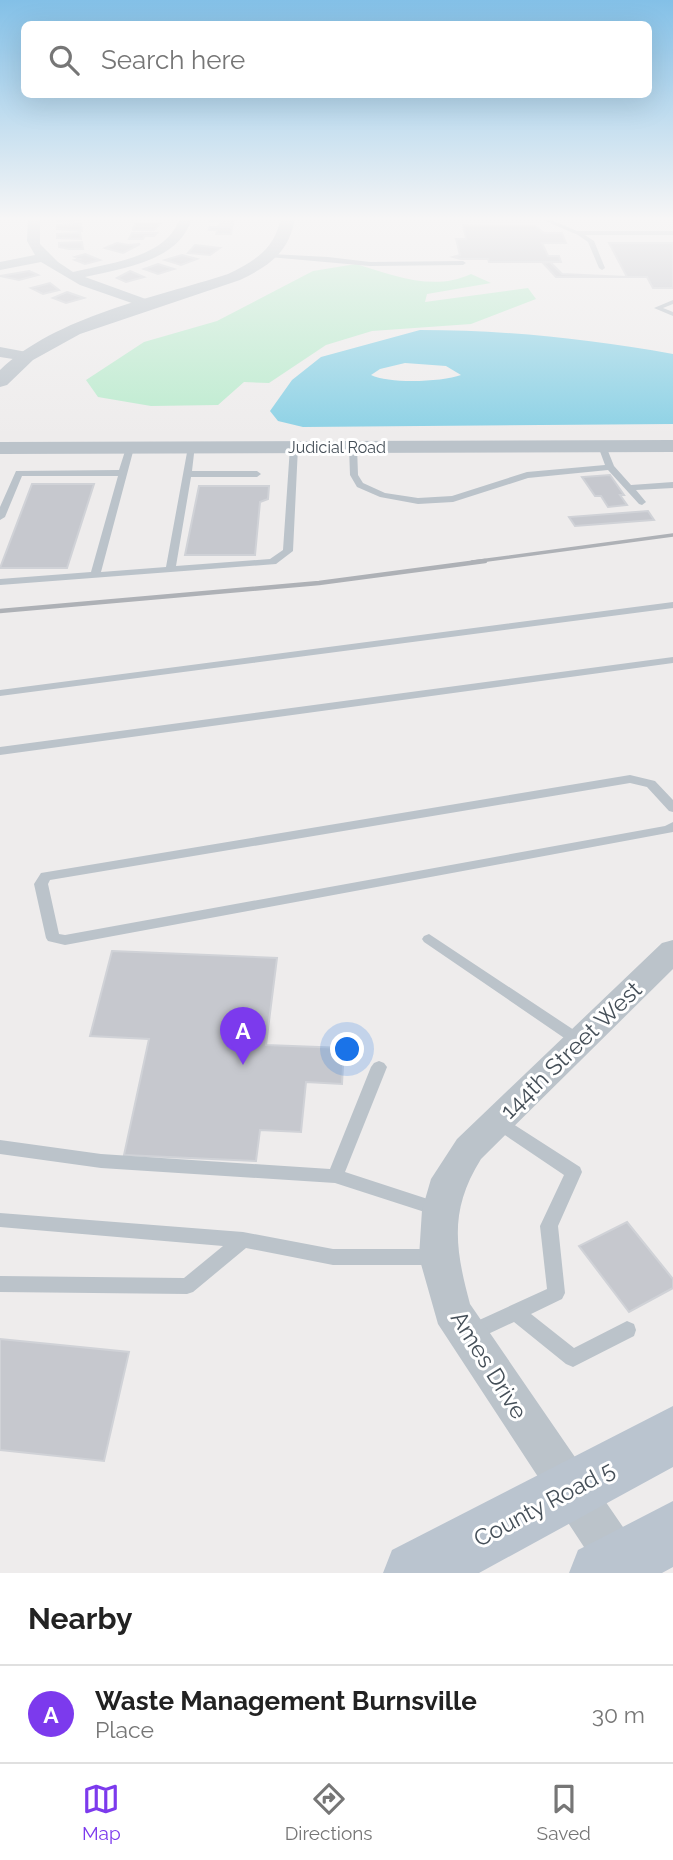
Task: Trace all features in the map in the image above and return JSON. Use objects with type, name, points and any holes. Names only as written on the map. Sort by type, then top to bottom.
[{"type":"main road","name":"County Road 5","points":[[415,1573],[673,1435]]},
{"type":"main road","points":[[610,1567],[673,1532]]},
{"type":"street","points":[[112,290],[149,304]]},
{"type":"street","points":[[0,381],[26,356],[74,330],[192,290]]},
{"type":"street","points":[[0,352],[26,356]]},
{"type":"street","name":"Judicial Road","points":[[0,448],[673,446]]},
{"type":"street","name":"144th Street West","points":[[469,1149],[578,1040],[673,951]]},
{"type":"street","name":"Ames Drive","points":[[469,1149],[449,1179],[440,1210],[438,1257],[452,1311],[569,1490],[610,1567]]},
{"type":"lane","points":[[673,302],[657,308],[673,314]]},
{"type":"lane","points":[[602,446],[610,467],[642,502]]},
{"type":"lane","points":[[170,570],[192,447]]},
{"type":"lane","points":[[0,582],[273,562],[288,551],[294,447]]},
{"type":"lane","points":[[354,447],[354,475],[360,485],[383,495],[418,501],[453,499],[527,475],[610,467]]},
{"type":"lane","points":[[95,576],[130,448]]},
{"type":"lane","points":[[0,517],[19,473],[124,473]]},
{"type":"lane","points":[[187,474],[257,474]]},
{"type":"lane","points":[[629,488],[673,485]]},
{"type":"lane","points":[[0,693],[673,605]]},
{"type":"lane","points":[[0,751],[673,660]]},
{"type":"lane","points":[[673,808],[651,784],[630,779],[46,876],[41,884],[53,938],[65,940],[673,826]]},
{"type":"lane","points":[[429,939],[578,1040]]},
{"type":"lane","points":[[335,1176],[379,1067]]},
{"type":"lane","points":[[468,1335],[556,1293],[549,1226],[574,1172],[497,1121]]},
{"type":"lane","points":[[0,1147],[101,1161],[335,1176],[440,1210]]},
{"type":"lane","points":[[0,1220],[243,1240],[333,1257],[438,1257]]},
{"type":"lane","points":[[0,1284],[187,1286],[243,1240]]},
{"type":"lane","points":[[515,1312],[573,1358],[627,1330]]},
{"type":"green space","points":[[276,290],[448,290],[427,294],[425,302],[510,290],[530,290],[536,299],[471,324],[372,331],[326,345],[269,383],[244,382],[218,405],[151,406],[98,397],[86,380],[144,342],[217,321]]},
{"type":"water","points":[[420,330],[547,336],[673,354],[673,424],[303,427],[278,421],[270,411],[292,380],[321,357]],"holes":[[[405,363],[446,366],[461,375],[416,381],[390,380],[371,375],[380,369]]]},
{"type":"building","points":[[36,290],[57,290],[43,294]]},
{"type":"building","points":[[67,292],[84,298],[66,303],[53,298]]},
{"type":"building","points":[[610,475],[624,495],[620,495],[627,505],[608,507],[601,496],[595,496],[582,477]]},
{"type":"building","points":[[32,484],[94,484],[67,568],[0,568]]},
{"type":"building","points":[[199,486],[269,486],[268,499],[260,502],[255,555],[185,555]]},
{"type":"building","points":[[648,511],[654,520],[575,526],[569,517]]},
{"type":"building","points":[[112,951],[277,958],[266,1045],[344,1048],[342,1084],[306,1082],[301,1132],[260,1130],[256,1161],[124,1155],[149,1039],[90,1036]]},
{"type":"building","points":[[627,1222],[673,1279],[673,1288],[629,1312],[579,1246]]},
{"type":"building","points":[[0,1339],[129,1352],[104,1461],[0,1450]]},
{"type":"railway","points":[[472,562],[673,535]]},
{"type":"railway","points":[[0,611],[319,583],[485,561]]},
{"type":"place","name":"Waste Management Burnsville","points":[[243,1065]]}]
